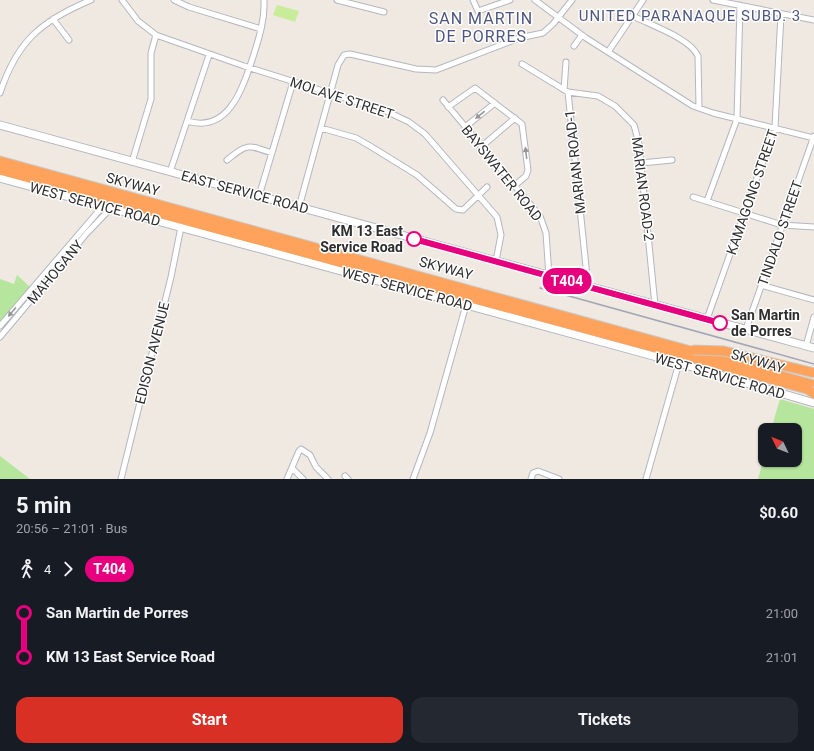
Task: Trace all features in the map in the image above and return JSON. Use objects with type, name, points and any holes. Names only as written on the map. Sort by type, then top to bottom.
[{"type":"highway","name":"SKYWAY","points":[[0,160],[692,350],[813,389]]},
{"type":"highway","points":[[0,160],[416,271],[813,389]]},
{"type":"highway","name":"SKYWAY","points":[[0,171],[813,389]]},
{"type":"highway","points":[[692,350],[724,351],[814,373]]},
{"type":"main road","name":"EAST SERVICE ROAD","points":[[0,125],[814,348]]},
{"type":"main road","name":"WEST SERVICE ROAD","points":[[0,178],[679,363],[814,403]]},
{"type":"street","points":[[0,93],[12,61],[30,38],[65,11],[91,0]]},
{"type":"street","name":"MOLAVE STREET","points":[[122,0],[138,21],[156,35],[209,55],[386,111],[410,122],[425,134],[500,222],[501,235],[496,261]]},
{"type":"street","points":[[174,0],[182,5],[261,29]]},
{"type":"street","points":[[187,121],[204,124],[212,122],[225,113],[239,95],[261,29],[264,0]]},
{"type":"street","points":[[337,0],[384,12]]},
{"type":"street","points":[[473,0],[478,11],[510,0]]},
{"type":"street","points":[[535,0],[582,35],[700,108],[737,119],[814,137]]},
{"type":"street","points":[[299,207],[338,65],[346,54],[416,70],[436,70],[519,38],[543,33],[550,28],[572,0]]},
{"type":"street","points":[[608,52],[643,0]]},
{"type":"street","points":[[713,0],[814,20]]},
{"type":"street","points":[[707,201],[737,119],[740,5]]},
{"type":"street","name":"KAMAGONG STREET","points":[[707,319],[775,127],[781,14]]},
{"type":"street","points":[[632,16],[680,39],[695,50],[698,64],[700,108]]},
{"type":"street","points":[[53,19],[69,40]]},
{"type":"street","points":[[132,162],[151,99],[151,53],[156,35]]},
{"type":"street","points":[[574,46],[582,35]]},
{"type":"street","points":[[170,172],[209,55]]},
{"type":"street","points":[[566,62],[566,91]]},
{"type":"street","name":"MARIAN ROAD-1","points":[[522,64],[566,91],[588,286]]},
{"type":"street","points":[[259,196],[293,82]]},
{"type":"street","points":[[448,107],[473,88],[522,124],[528,170],[526,176],[514,186]]},
{"type":"street","name":"MARIAN ROAD-2","points":[[566,91],[598,96],[622,112],[630,120],[636,131],[655,305]]},
{"type":"street","name":"BAYSWATER ROAD","points":[[442,100],[543,221],[546,233],[549,276]]},
{"type":"street","points":[[465,127],[495,103]]},
{"type":"street","points":[[481,147],[515,118]]},
{"type":"street","points":[[321,128],[356,138],[370,146],[417,175],[456,209],[464,210],[487,187]]},
{"type":"street","name":"TINDALO STREET","points":[[746,329],[814,137]]},
{"type":"street","points":[[227,160],[245,147],[252,146],[272,152]]},
{"type":"street","points":[[640,163],[672,160]]},
{"type":"street","points":[[693,197],[782,226],[814,227]]},
{"type":"street","name":"MAHOGANY","points":[[0,326],[103,206]]},
{"type":"street","name":"MAHOGANY","points":[[0,337],[111,208]]},
{"type":"street","points":[[85,226],[90,231]]},
{"type":"street","name":"EDISON AVENUE","points":[[120,479],[171,277],[181,227]]},
{"type":"street","points":[[761,285],[814,300]]},
{"type":"street","points":[[413,479],[430,433],[466,305]]},
{"type":"street","points":[[806,346],[814,318]]},
{"type":"street","points":[[646,479],[679,363]]},
{"type":"street","points":[[287,479],[299,451],[304,450],[310,455],[316,467],[328,479]]},
{"type":"street","points":[[292,468],[303,479]]},
{"type":"street","points":[[531,479],[533,472],[538,471],[559,479]]},
{"type":"green space","points":[[277,5],[299,11],[295,22],[273,15]]},
{"type":"green space","points":[[17,275],[30,287],[0,322],[0,279],[14,284]]},
{"type":"green space","points":[[780,399],[814,409],[814,479],[758,479],[761,467],[802,467],[802,423],[773,423]]},
{"type":"green space","points":[[0,456],[30,479],[0,479]]},
{"type":"railway","points":[[540,288],[814,364]]},
{"type":"bus line","name":"T404","points":[[414,239],[720,323]]},
{"type":"place","name":"KM 13 East Service Road","points":[[414,239]]},
{"type":"place","name":"San Martin de Porres","points":[[720,323]]},
{"type":"district","name":"UNITED PARANAQUE SUBD. 3","points":[[690,16]]},
{"type":"district","name":"SAN MARTIN DE PORRES","points":[[481,27]]}]
